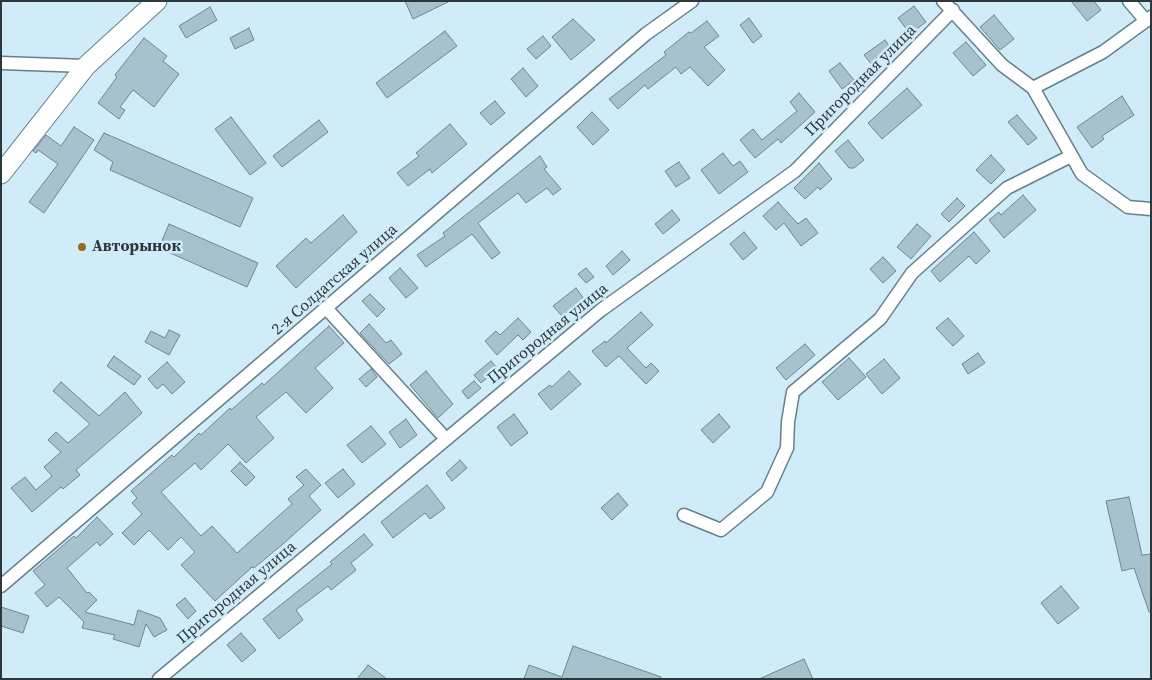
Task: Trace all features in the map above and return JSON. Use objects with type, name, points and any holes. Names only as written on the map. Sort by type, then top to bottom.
[{"type":"street","points":[[1,174],[86,66],[157,1]]},
{"type":"street","name":"2-я Солдатская улица","points":[[1,586],[646,34],[692,1]]},
{"type":"street","points":[[943,1],[1002,65],[1033,88],[1082,174],[1128,207],[1151,209]]},
{"type":"street","points":[[1033,88],[1103,52],[1148,19],[1129,1]]},
{"type":"street","name":"Пригородная улица","points":[[158,679],[601,310],[795,171],[953,10]]},
{"type":"street","points":[[1,63],[86,66]]},
{"type":"street","points":[[684,515],[721,530],[767,492],[787,448],[792,392],[880,319],[912,273],[1008,188],[1071,156]]},
{"type":"street","points":[[326,308],[446,439]]},
{"type":"building","points":[[405,1],[450,1],[413,19]]},
{"type":"building","points":[[1071,1],[1094,1],[1101,10],[1087,21]]},
{"type":"building","points":[[914,6],[926,22],[910,34],[898,18]]},
{"type":"building","points":[[210,7],[217,20],[186,38],[179,26]]},
{"type":"building","points":[[994,15],[1014,39],[1000,50],[980,27]]},
{"type":"building","points":[[749,18],[762,36],[753,43],[740,25]]},
{"type":"building","points":[[573,19],[595,40],[571,60],[552,37]]},
{"type":"building","points":[[707,21],[719,36],[704,47],[725,70],[708,86],[690,67],[681,74],[676,67],[648,89],[645,85],[618,109],[609,99],[666,55],[664,52],[689,32],[691,33]]},
{"type":"building","points":[[249,28],[254,40],[235,49],[230,38]]},
{"type":"building","points":[[445,31],[457,46],[387,98],[376,83]]},
{"type":"building","points":[[543,36],[551,46],[536,59],[527,49]]},
{"type":"building","points":[[144,38],[167,56],[163,61],[179,74],[154,107],[133,90],[120,107],[125,110],[119,119],[98,103],[117,77],[115,75]]},
{"type":"building","points":[[885,40],[892,50],[872,65],[864,55]]},
{"type":"building","points":[[966,42],[986,65],[973,76],[953,53]]},
{"type":"building","points":[[840,63],[854,80],[842,89],[829,71]]},
{"type":"building","points":[[523,68],[538,86],[526,97],[511,79]]},
{"type":"building","points":[[907,88],[922,105],[882,139],[868,123]]},
{"type":"building","points":[[799,93],[815,112],[781,143],[778,139],[755,158],[740,140],[753,129],[762,140],[797,111],[790,102]]},
{"type":"building","points":[[1122,96],[1134,115],[1102,136],[1104,139],[1092,148],[1077,127]]},
{"type":"building","points":[[495,101],[505,113],[491,125],[480,113]]},
{"type":"building","points":[[592,112],[609,130],[593,145],[577,127]]},
{"type":"building","points":[[1017,115],[1037,138],[1028,145],[1008,122]]},
{"type":"building","points":[[231,117],[266,163],[250,175],[215,129]]},
{"type":"building","points":[[319,120],[328,132],[282,167],[273,156]]},
{"type":"building","points":[[450,124],[467,144],[432,173],[430,169],[408,186],[397,173],[419,156],[416,153]]},
{"type":"building","points":[[74,127],[94,140],[44,213],[29,202],[58,164],[38,150],[36,153],[33,151],[46,135],[61,146]]},
{"type":"building","points":[[104,133],[253,198],[240,227],[110,170],[113,162],[94,150]]},
{"type":"building","points":[[848,140],[864,160],[854,168],[849,168],[835,151]]},
{"type":"building","points":[[723,153],[733,166],[740,161],[748,172],[719,194],[701,170]]},
{"type":"building","points":[[991,155],[1005,170],[991,184],[976,170]]},
{"type":"building","points":[[540,156],[547,167],[544,169],[561,189],[553,195],[547,188],[526,203],[518,193],[478,223],[500,253],[492,259],[472,234],[426,267],[417,255],[445,236],[443,233]]},
{"type":"building","points":[[679,162],[690,178],[676,187],[665,171]]},
{"type":"building","points":[[819,163],[832,179],[820,190],[818,187],[805,199],[794,188]]},
{"type":"building","points":[[1023,195],[1036,210],[1004,238],[989,220],[999,212],[1001,215]]},
{"type":"building","points":[[957,198],[965,206],[949,222],[941,214]]},
{"type":"building","points":[[778,202],[798,224],[806,218],[818,233],[801,246],[784,223],[776,230],[763,216]]},
{"type":"building","points":[[672,210],[680,220],[663,234],[655,224]]},
{"type":"building","points":[[343,215],[357,232],[296,288],[276,266],[306,238],[311,243]]},
{"type":"building","points":[[169,224],[258,263],[247,287],[159,248]]},
{"type":"building","points":[[917,224],[931,236],[911,259],[897,247]]},
{"type":"building","points":[[744,232],[757,248],[743,260],[730,244]]},
{"type":"building","points":[[974,232],[990,251],[976,264],[969,256],[940,282],[931,271]]},
{"type":"building","points":[[622,251],[630,260],[613,275],[606,266]]},
{"type":"building","points":[[883,257],[896,271],[883,283],[870,269]]},
{"type":"building","points":[[400,268],[418,288],[406,298],[389,278]]},
{"type":"building","points":[[586,268],[594,277],[586,283],[578,274]]},
{"type":"building","points":[[576,288],[584,299],[562,316],[553,306]]},
{"type":"building","points":[[370,294],[385,309],[377,317],[362,301]]},
{"type":"building","points":[[641,312],[653,325],[627,348],[646,368],[651,363],[659,371],[646,384],[619,356],[606,367],[592,351],[605,341],[606,343]]},
{"type":"building","points":[[518,318],[531,332],[523,340],[518,335],[497,355],[485,341],[496,331],[500,335]]},
{"type":"building","points":[[948,318],[964,336],[953,346],[936,328]]},
{"type":"building","points":[[369,324],[386,343],[391,340],[402,354],[389,364],[360,333]]},
{"type":"building","points":[[329,326],[344,343],[315,368],[333,388],[306,413],[286,392],[256,417],[274,438],[246,463],[228,444],[201,470],[195,463],[161,492],[201,536],[212,526],[237,553],[292,504],[288,499],[304,485],[296,477],[306,469],[321,485],[309,496],[321,510],[254,568],[252,567],[215,601],[181,565],[195,552],[181,537],[168,550],[149,530],[134,545],[122,533],[142,514],[132,503],[137,498],[131,491],[172,455],[174,457],[199,433],[201,435],[230,408],[231,410],[262,383],[264,385]]},
{"type":"building","points":[[169,330],[180,335],[169,355],[145,342],[151,331],[165,338]]},
{"type":"building","points":[[805,344],[815,355],[786,380],[776,368]]},
{"type":"building","points":[[978,353],[985,363],[968,374],[962,364]]},
{"type":"building","points":[[114,356],[141,376],[134,385],[107,366]]},
{"type":"building","points":[[849,358],[866,377],[838,400],[822,382]]},
{"type":"building","points":[[884,359],[900,378],[882,394],[866,374]]},
{"type":"building","points":[[491,361],[498,369],[481,383],[474,375]]},
{"type":"building","points":[[167,362],[185,382],[172,394],[163,384],[157,389],[148,379]]},
{"type":"building","points":[[371,369],[377,377],[366,387],[359,379]]},
{"type":"building","points":[[426,371],[453,404],[438,418],[410,385]]},
{"type":"building","points":[[569,371],[581,384],[551,410],[538,394],[550,385],[552,387]]},
{"type":"building","points":[[474,381],[481,388],[468,399],[462,391]]},
{"type":"building","points":[[61,382],[99,416],[125,392],[142,413],[76,470],[80,475],[63,489],[61,487],[32,512],[11,488],[25,477],[36,490],[52,476],[44,467],[61,452],[48,440],[56,432],[68,443],[90,424],[53,391]]},
{"type":"building","points":[[514,414],[528,433],[511,446],[497,427]]},
{"type":"building","points":[[719,414],[730,427],[713,443],[701,430]]},
{"type":"building","points":[[406,419],[417,435],[400,448],[389,432]]},
{"type":"building","points":[[371,426],[386,444],[362,463],[347,445]]},
{"type":"building","points":[[460,460],[467,468],[452,481],[446,473]]},
{"type":"building","points":[[240,462],[255,477],[246,486],[231,471]]},
{"type":"building","points":[[343,469],[355,484],[338,498],[325,483]]},
{"type":"building","points":[[427,485],[445,508],[430,519],[425,513],[393,538],[381,522]]},
{"type":"building","points":[[618,493],[628,505],[612,520],[601,508]]},
{"type":"building","points":[[1129,497],[1142,555],[1151,554],[1151,612],[1149,612],[1134,568],[1122,571],[1106,501]]},
{"type":"building","points":[[97,517],[113,534],[100,546],[97,542],[67,568],[87,593],[89,592],[97,600],[85,612],[134,625],[138,610],[160,618],[167,630],[154,637],[146,624],[139,647],[113,639],[115,635],[82,628],[84,622],[59,597],[47,607],[35,593],[45,585],[33,571],[74,536],[76,538]]},
{"type":"building","points":[[364,534],[373,545],[351,563],[356,570],[331,590],[328,586],[296,610],[303,620],[279,639],[263,619],[332,564],[330,562]]},
{"type":"building","points":[[1061,586],[1079,608],[1058,624],[1041,603]]},
{"type":"building","points":[[185,598],[196,611],[188,619],[176,605]]},
{"type":"building","points":[[1,607],[29,616],[23,633],[1,626]]},
{"type":"building","points":[[241,633],[256,650],[242,662],[227,645]]},
{"type":"building","points":[[573,646],[661,677],[661,679],[524,679],[529,665],[562,677]]},
{"type":"building","points":[[804,659],[813,679],[759,679]]},
{"type":"building","points":[[368,665],[387,679],[357,679]]},
{"type":"place","name":"Авторынок","points":[[82,247]]}]
